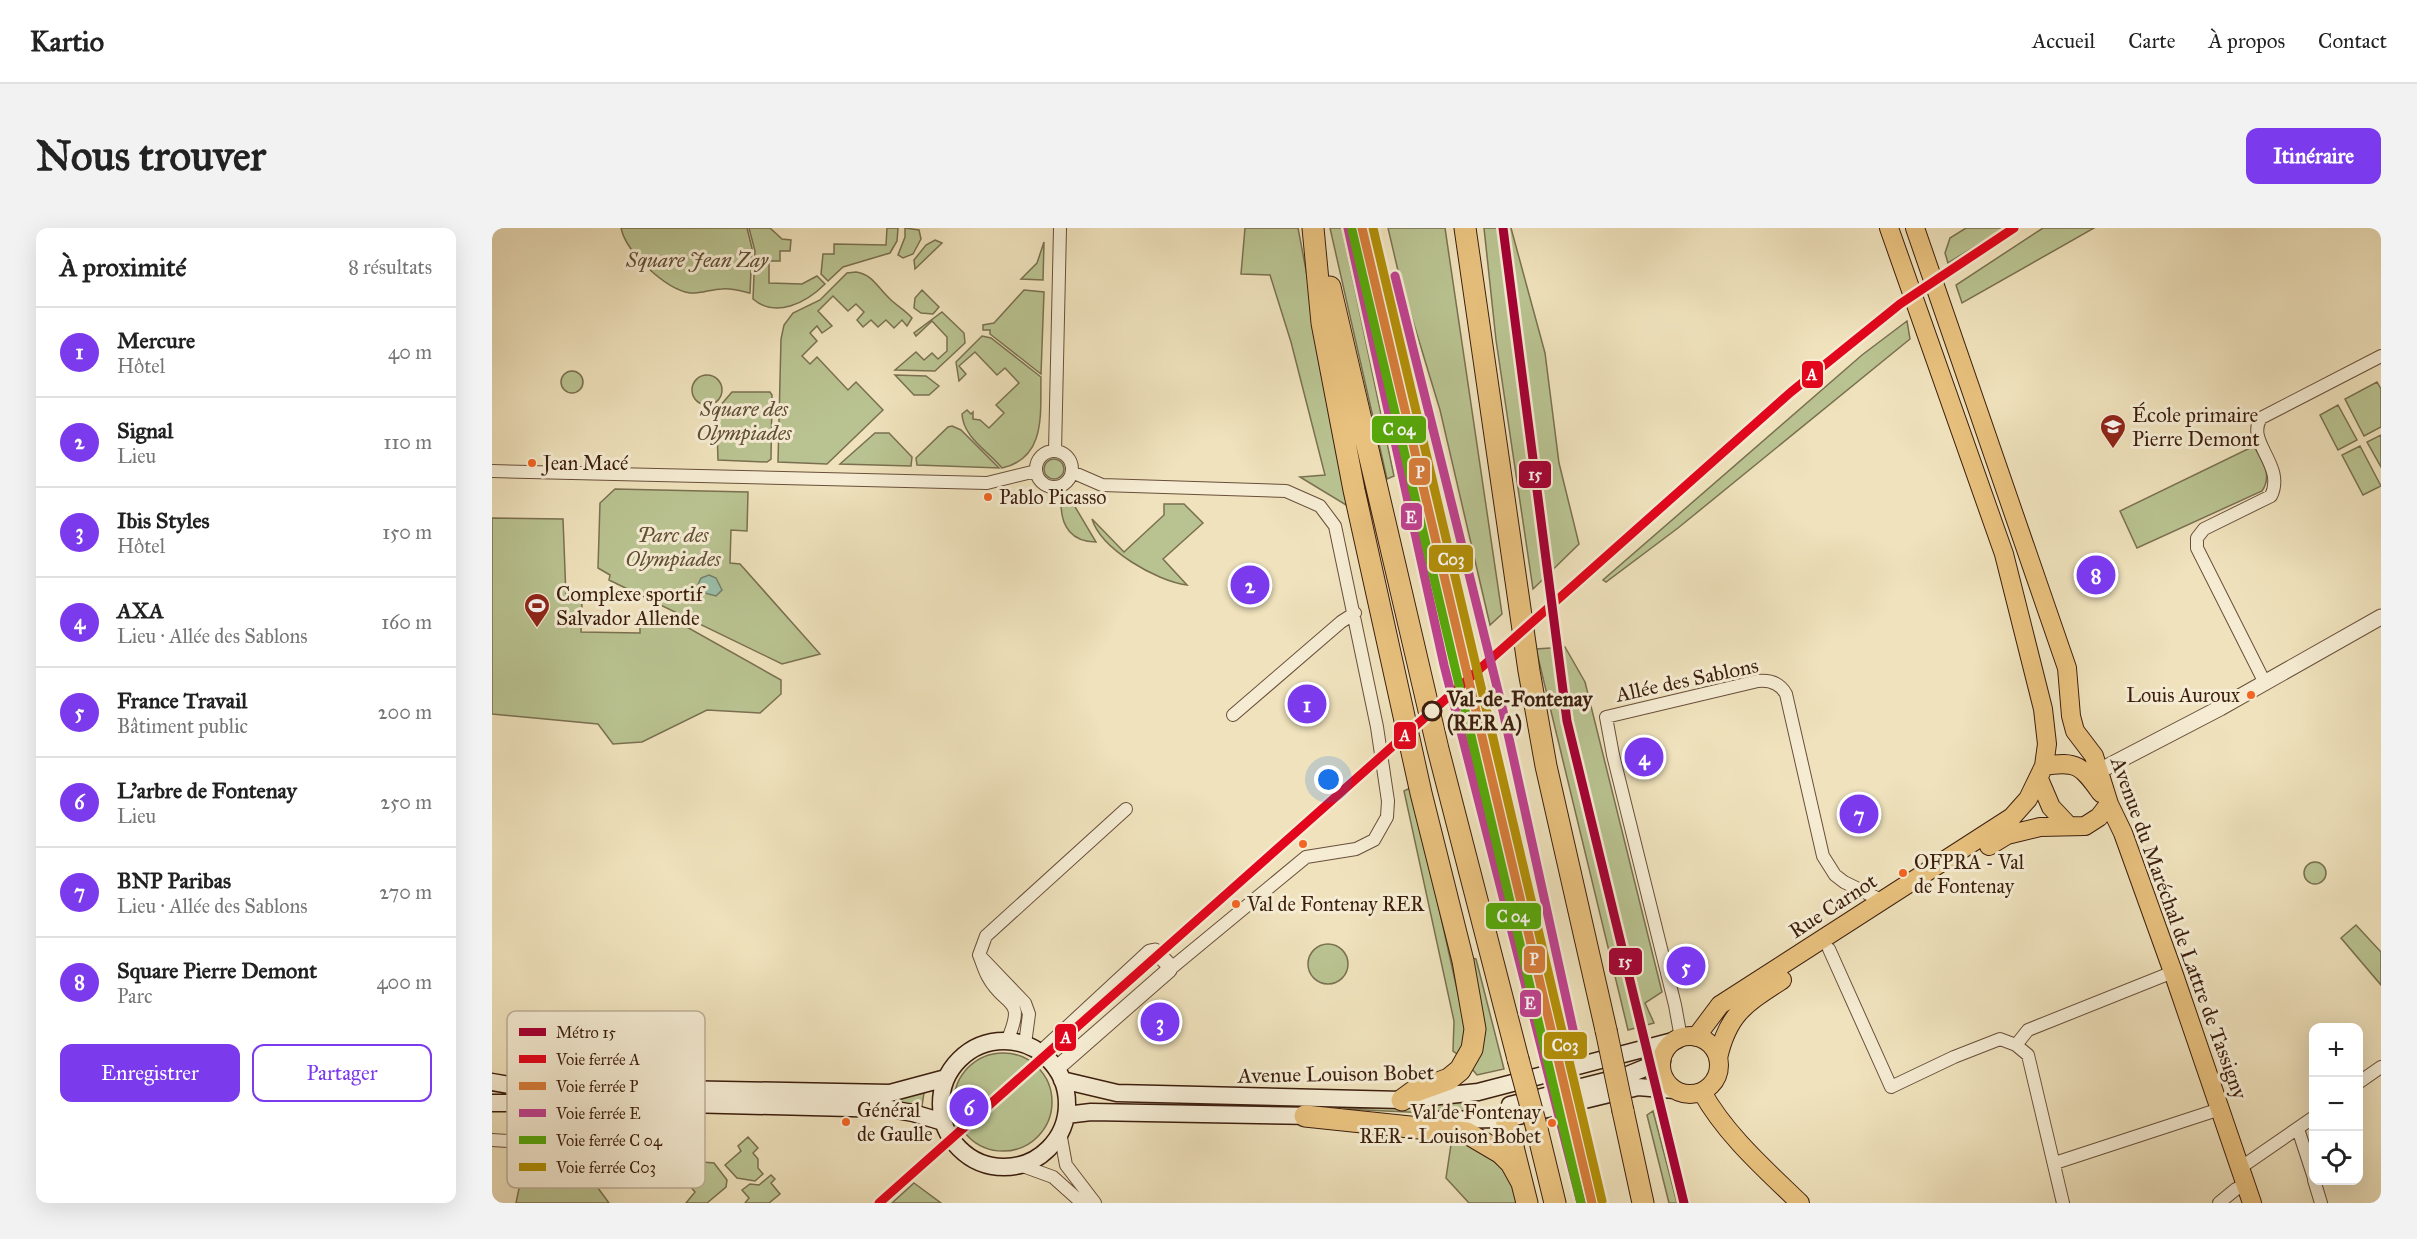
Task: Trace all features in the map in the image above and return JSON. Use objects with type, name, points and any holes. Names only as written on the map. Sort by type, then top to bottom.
[{"type":"highway","points":[[1314,228],[1437,749],[1555,1203]]},
{"type":"highway","points":[[1314,228],[1322,323],[1354,490],[1421,793],[1463,961],[1475,1029],[1472,1049],[1460,1070],[1449,1079],[1413,1092],[1402,1100]]},
{"type":"highway","points":[[1465,228],[1529,671],[1546,766],[1643,1203]]},
{"type":"highway","points":[[1305,1116],[1467,1132],[1501,1153],[1511,1164],[1525,1193]]},
{"type":"highway","points":[[1506,1119],[1525,1193]]},
{"type":"main road","points":[[1888,228],[2004,554],[2043,709],[2047,744],[2042,773],[2051,807],[2068,825],[2085,826],[2109,804],[2080,767],[2062,762],[2042,773]]},
{"type":"main road","name":"Avenue du Maréchal de Lattre de Tassigny","points":[[1915,228],[2067,668],[2071,716],[2075,731],[2094,756],[2109,804],[2122,833],[2173,972],[2252,1203]]},
{"type":"main road","name":"Rue Carnot","points":[[1685,1038],[1720,1005],[2012,817],[2028,799],[2042,773]]},
{"type":"main road","name":"Rue Carnot","points":[[1718,1058],[1727,1027],[1742,1008],[1832,957],[2003,837],[2040,827],[2068,825]]},
{"type":"main road","name":"Avenue Louison Bobet","points":[[1059,1074],[1117,1094],[1402,1100],[1478,1092],[1685,1038]]},
{"type":"main road","points":[[1685,1038],[1710,1044],[1718,1058],[1718,1074],[1714,1082],[1702,1092],[1688,1094],[1675,1090],[1664,1077],[1662,1061],[1664,1052],[1685,1038]]},
{"type":"main road","points":[[1007,1041],[1025,1044],[1041,1053],[1059,1074],[1067,1103],[1063,1124],[1044,1153],[1020,1165],[992,1166],[967,1156],[951,1139],[943,1122],[940,1099],[945,1078],[953,1066],[970,1050],[987,1043],[1007,1041]]},
{"type":"main road","points":[[1506,1119],[1510,1105],[1626,1076],[1662,1061]]},
{"type":"main road","points":[[705,1090],[890,1093],[945,1078]]},
{"type":"main road","points":[[492,1082],[507,1085]]},
{"type":"main road","name":"Avenue Louison Bobet","points":[[1063,1124],[1091,1112],[1473,1121],[1506,1119],[1638,1088],[1675,1090]]},
{"type":"main road","points":[[1702,1092],[1711,1108],[1757,1161],[1800,1203]]},
{"type":"main road","points":[[705,1104],[890,1109],[943,1122]]},
{"type":"street","points":[[1055,451],[1060,228]]},
{"type":"street","points":[[2265,683],[2198,548],[2197,538],[2204,529],[2271,496],[2276,486],[2276,475],[2257,433],[2261,418],[2381,356]]},
{"type":"street","points":[[1055,451],[1068,458],[1072,472],[1065,483],[1052,487],[1042,482],[1036,471],[1039,459],[1055,451]]},
{"type":"street","points":[[492,471],[987,483],[1036,471]]},
{"type":"street","points":[[1059,1074],[1168,970],[1306,857],[1356,849],[1374,840],[1388,812],[1377,745],[1377,727],[1355,613],[1335,526],[1324,510],[1312,501],[1286,491],[1102,485],[1072,472]]},
{"type":"street","points":[[1233,715],[1341,622],[1355,613]]},
{"type":"street","points":[[2098,771],[2265,683],[2381,617]]},
{"type":"street","name":"Allée des Sablons","points":[[1685,1038],[1613,755],[1606,717],[1758,681],[1772,682],[1781,687],[1786,694],[1802,755],[1823,856],[1835,875],[1844,882],[1882,901]]},
{"type":"street","points":[[1007,1041],[1015,1022],[1014,1006],[988,978],[979,955],[986,936],[1126,809]]},
{"type":"street","points":[[1041,1053],[1150,952],[1156,953],[1168,965],[1168,970]]},
{"type":"street","points":[[979,955],[1025,1002],[1029,1014],[1025,1044]]},
{"type":"street","points":[[1832,957],[1891,1087],[1982,1044],[2000,1039],[2016,1045],[2028,1054],[2035,1073],[2063,1203]]},
{"type":"street","points":[[2016,1045],[2028,1030],[2173,972]]},
{"type":"street","points":[[2363,1080],[2381,1067]]},
{"type":"street","points":[[2055,1163],[2220,1109]]},
{"type":"street","points":[[2240,1168],[2309,1120]]},
{"type":"street","points":[[1063,1124],[1066,1165],[1095,1203]]},
{"type":"street","points":[[2298,1129],[2309,1163]]},
{"type":"street","points":[[492,1140],[507,1141]]},
{"type":"street","points":[[1020,1165],[1053,1177],[1082,1203]]},
{"type":"street","points":[[2219,1203],[2236,1189],[2246,1185]]},
{"type":"street","points":[[2316,1185],[2321,1203]]},
{"type":"green space","name":"Square Jean Zay","points":[[621,228],[747,228],[752,248],[750,293],[718,289],[690,293],[669,285],[638,258],[624,238]]},
{"type":"green space","points":[[749,228],[770,228],[782,239],[791,240],[790,251],[780,251],[780,261],[769,261],[769,283],[802,284],[817,276],[825,284],[809,297],[791,306],[771,308],[753,299],[755,251]]},
{"type":"green space","points":[[887,228],[898,228],[897,241],[890,253],[843,267],[828,281],[821,274],[823,254],[834,254],[834,244],[886,245]]},
{"type":"green space","points":[[905,228],[919,230],[921,239],[913,254],[903,258],[898,255],[905,237]]},
{"type":"green space","points":[[1245,228],[1298,228],[1351,508],[1300,477],[1325,475],[1291,342],[1270,275],[1241,274]]},
{"type":"green space","points":[[1330,228],[1342,228],[1394,476],[1387,479]]},
{"type":"green space","points":[[1388,228],[1445,228],[1502,614],[1490,625],[1440,410],[1399,275]]},
{"type":"green space","points":[[1484,228],[1511,228],[1545,353],[1559,463],[1579,544],[1533,589],[1496,340]]},
{"type":"green space","points":[[1966,228],[2005,228],[1948,263],[1945,253],[1950,238]]},
{"type":"green space","points":[[2043,228],[2094,228],[1962,303],[1956,285]]},
{"type":"green space","points":[[935,240],[942,243],[915,269],[914,260],[926,245]]},
{"type":"green space","points":[[1044,242],[1043,280],[1021,279],[1037,263]]},
{"type":"green space","points":[[856,272],[871,279],[912,318],[907,326],[902,320],[894,328],[886,320],[878,327],[871,320],[863,327],[857,320],[864,312],[856,304],[848,311],[833,296],[818,311],[832,326],[822,333],[817,326],[810,333],[817,341],[802,356],[810,364],[817,357],[848,390],[856,382],[883,410],[827,464],[778,462],[781,339],[784,325],[793,313],[820,300],[847,273]]},
{"type":"green space","points":[[922,290],[939,307],[933,314],[921,313],[914,308],[915,298]]},
{"type":"green space","points":[[1024,290],[1044,292],[1041,374],[990,334],[990,330],[983,330],[983,325],[994,323]]},
{"type":"green space","points":[[942,312],[964,333],[965,343],[935,371],[895,370],[916,352],[924,360],[932,353],[938,359],[947,351],[947,337],[932,321],[916,336],[914,333]]},
{"type":"green space","points":[[1907,321],[1910,339],[1678,528],[1606,582],[1603,580],[1862,355]]},
{"type":"green space","points":[[982,336],[991,338],[1041,377],[1040,419],[1034,444],[1017,463],[1002,468],[971,437],[963,422],[962,414],[967,410],[971,414],[973,412],[973,419],[980,420],[989,428],[1004,413],[996,405],[1019,383],[1005,368],[997,375],[975,352],[959,366],[966,374],[959,381],[956,362]]},
{"type":"green space","points":[[572,371],[580,374],[583,382],[580,390],[572,393],[564,390],[561,382],[564,374]]},
{"type":"green space","points":[[707,375],[713,376],[721,384],[721,396],[713,404],[707,405],[701,404],[693,396],[692,390],[693,384],[701,376]]},
{"type":"green space","points":[[895,375],[926,376],[939,386],[929,395],[914,395]]},
{"type":"green space","points":[[2377,382],[2381,389],[2381,427],[2364,436],[2345,399]]},
{"type":"green space","name":"Square des Olympiades","points":[[732,392],[770,392],[772,395],[771,459],[767,462],[718,460],[717,429],[713,414]]},
{"type":"green space","points":[[2338,405],[2357,440],[2338,450],[2320,415]]},
{"type":"green space","points":[[952,426],[961,430],[999,468],[917,465],[916,458],[948,427]]},
{"type":"green space","points":[[875,433],[889,433],[912,457],[911,466],[840,464]]},
{"type":"green space","points":[[2381,435],[2381,467],[2367,442]]},
{"type":"green space","points":[[2254,446],[2263,463],[2267,479],[2262,491],[2137,548],[2120,511]]},
{"type":"green space","points":[[2360,446],[2381,486],[2363,495],[2342,455]]},
{"type":"green space","points":[[1054,459],[1061,462],[1064,469],[1061,476],[1054,479],[1047,476],[1044,469],[1047,462]]},
{"type":"green space","name":"Parc des Olympiades","points":[[615,489],[748,492],[747,531],[731,530],[730,563],[740,564],[820,654],[782,664],[609,580],[610,575],[598,568],[600,503]]},
{"type":"green space","points":[[1063,500],[1071,500],[1096,542],[1080,539],[1070,532],[1063,519],[1061,503]]},
{"type":"green space","points":[[1164,504],[1184,504],[1203,523],[1163,559],[1187,585],[1160,577],[1131,562],[1106,541],[1092,519],[1124,552],[1164,515]]},
{"type":"green space","name":"Complexe sportif Salvador Allende","points":[[492,518],[563,519],[566,596],[582,601],[581,632],[640,633],[640,626],[660,626],[669,617],[781,680],[781,694],[760,713],[707,710],[642,742],[613,744],[598,724],[492,714]]},
{"type":"green space","points":[[2101,567],[2105,577],[2091,584],[2086,573]]},
{"type":"green space","points":[[1565,647],[1585,682],[1662,992],[1645,1003],[1654,1023],[1628,1030],[1536,649]]},
{"type":"green space","points":[[1412,787],[1466,1030],[1460,1056],[1453,1051],[1454,1021],[1404,791]]},
{"type":"green space","points":[[2311,862],[2319,862],[2326,869],[2326,877],[2319,884],[2311,884],[2304,877],[2304,869]]},
{"type":"green space","points":[[2356,925],[2381,952],[2381,985],[2341,938]]},
{"type":"green space","points":[[1328,944],[1336,945],[1342,950],[1347,956],[1347,972],[1342,978],[1336,983],[1328,984],[1320,983],[1314,978],[1309,972],[1308,964],[1309,956],[1314,950],[1320,945]]},
{"type":"green space","points":[[1471,958],[1476,959],[1504,1069],[1477,1075],[1472,1069]]},
{"type":"green space","points":[[1003,1053],[1013,1054],[1030,1061],[1044,1075],[1051,1092],[1051,1112],[1044,1129],[1030,1143],[1013,1150],[1003,1151],[993,1150],[976,1143],[962,1129],[955,1112],[954,1102],[955,1092],[962,1075],[976,1061],[993,1054]]},
{"type":"green space","points":[[924,1093],[922,1106],[895,1102],[895,1098]]},
{"type":"green space","points":[[1471,1098],[1471,1115],[1343,1109],[1397,1107]]},
{"type":"green space","points":[[1653,1111],[1677,1203],[1669,1203],[1647,1115]]},
{"type":"green space","points":[[748,1137],[758,1148],[753,1153],[758,1159],[758,1168],[763,1174],[755,1181],[737,1178],[725,1165],[741,1151],[738,1146]]},
{"type":"green space","points":[[1452,1138],[1477,1147],[1508,1173],[1517,1203],[1469,1203],[1446,1178]]},
{"type":"green space","points":[[705,1162],[714,1163],[727,1180],[726,1187],[707,1203],[686,1203],[695,1192],[692,1188],[705,1188]]},
{"type":"green space","points":[[771,1175],[775,1179],[771,1183],[780,1194],[769,1203],[745,1203],[749,1198],[742,1190],[750,1184],[759,1185]]},
{"type":"green space","points":[[914,1183],[941,1203],[892,1203]]},
{"type":"green space","points":[[519,1188],[598,1188],[609,1203],[516,1203]]},
{"type":"shaded area","points":[[709,575],[716,578],[722,590],[716,596],[701,592],[697,587],[701,578]]},
{"type":"metro line","name":"15","points":[[1503,228],[1567,721],[1684,1203]]},
{"type":"rail line","name":"E","points":[[1348,228],[1444,665],[1581,1203]]},
{"type":"rail line","name":"P","points":[[1362,228],[1592,1203]]},
{"type":"rail line","name":"C03","points":[[1373,228],[1602,1201]]},
{"type":"rail line","name":"A","points":[[879,1203],[1791,392],[1900,304],[2014,228]]},
{"type":"rail line","name":"E","points":[[1395,276],[1503,711],[1574,1034]]},
{"type":"transit line","points":[[1352,230],[1581,1203]]},
{"type":"place","name":"École primaire Pierre Demont","points":[[2113,450]]},
{"type":"place","name":"Jean Macé","points":[[532,463]]},
{"type":"place","name":"Pablo Picasso","points":[[988,497]]},
{"type":"place","name":"Square Pierre Demont","points":[[2096,575]]},
{"type":"place","name":"Signal","points":[[1250,585]]},
{"type":"place","name":"Complexe sportif Salvador Allende","points":[[537,629]]},
{"type":"place","name":"Louis Auroux","points":[[2251,695]]},
{"type":"place","name":"Mercure","points":[[1307,704]]},
{"type":"place","name":"Val-de-Fontenay (RER A)","points":[[1432,711]]},
{"type":"place","name":"AXA","points":[[1644,757]]},
{"type":"place","name":"BNP Paribas","points":[[1859,814]]},
{"type":"place","name":"OFPRA - Val de Fontenay","points":[[1903,873]]},
{"type":"place","name":"Val de Fontenay RER","points":[[1236,904]]},
{"type":"place","name":"France Travail","points":[[1686,966]]},
{"type":"place","name":"Ibis Styles","points":[[1160,1022]]},
{"type":"place","name":"L'arbre de Fontenay","points":[[969,1107]]},
{"type":"place","name":"Général de Gaulle","points":[[846,1122]]},
{"type":"place","name":"Val de Fontenay RER - Louison Bobet","points":[[1552,1123]]}]
